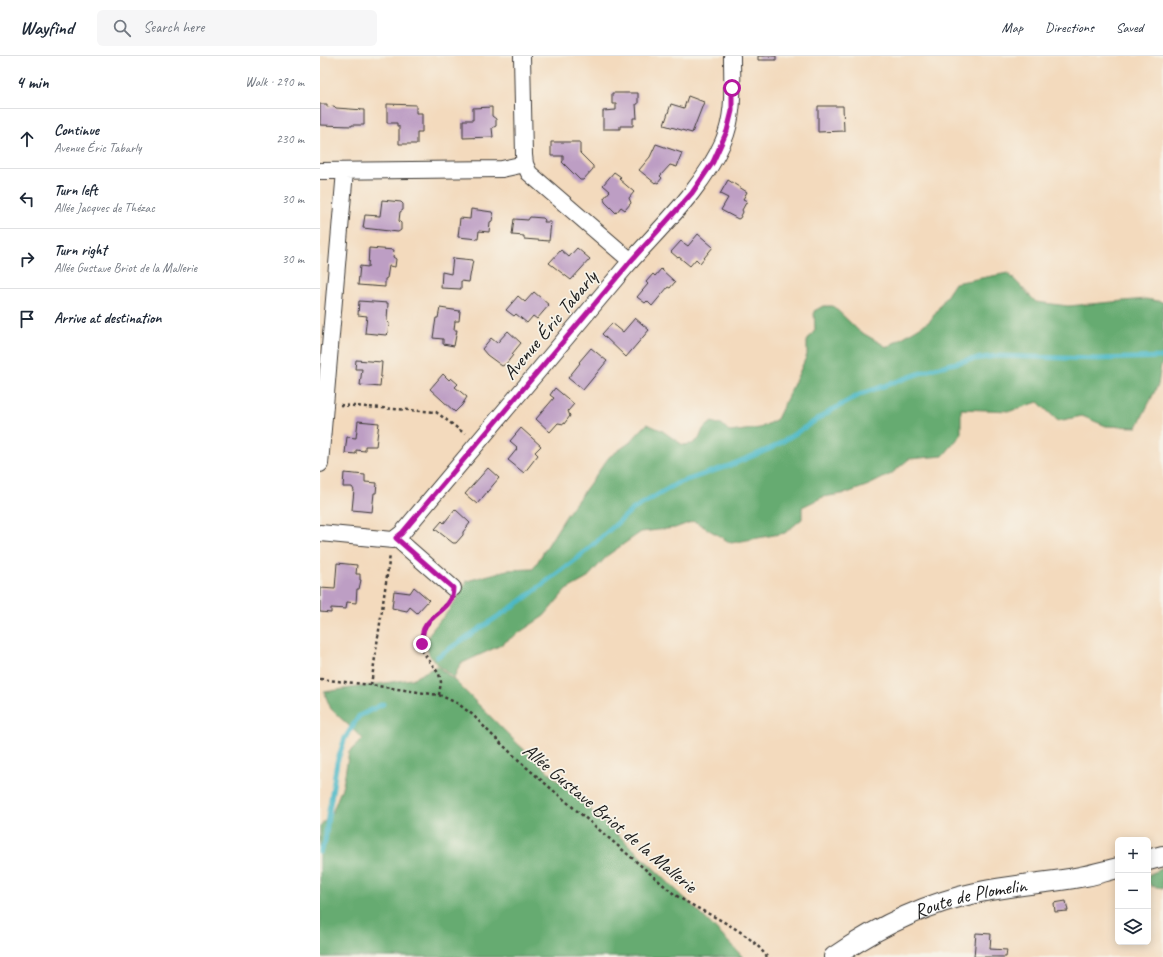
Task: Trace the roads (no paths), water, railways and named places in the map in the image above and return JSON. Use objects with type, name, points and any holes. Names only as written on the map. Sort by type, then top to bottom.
[{"type":"street","points":[[522,56],[525,164],[532,176],[630,262]]},
{"type":"street","name":"Avenue Éric Tabarly","points":[[395,539],[402,533],[630,262],[692,193],[708,170],[727,131],[732,111],[732,56]]},
{"type":"street","points":[[320,171],[502,169],[525,164]]},
{"type":"street","points":[[320,464],[345,171]]},
{"type":"street","points":[[320,533],[395,539],[453,588]]},
{"type":"street","points":[[1151,859],[1163,856]]},
{"type":"street","name":"Route de Plomelin","points":[[834,957],[855,942],[890,922],[934,904],[980,892],[1079,877],[1115,869]]},
{"type":"waterway","points":[[437,657],[521,601],[579,557],[632,510],[678,483],[731,465],[774,447],[832,410],[861,394],[935,368],[968,360],[996,356],[1098,359],[1163,357]]},
{"type":"waterway","points":[[320,852],[325,842],[337,762],[345,738],[359,716],[383,704]]}]
